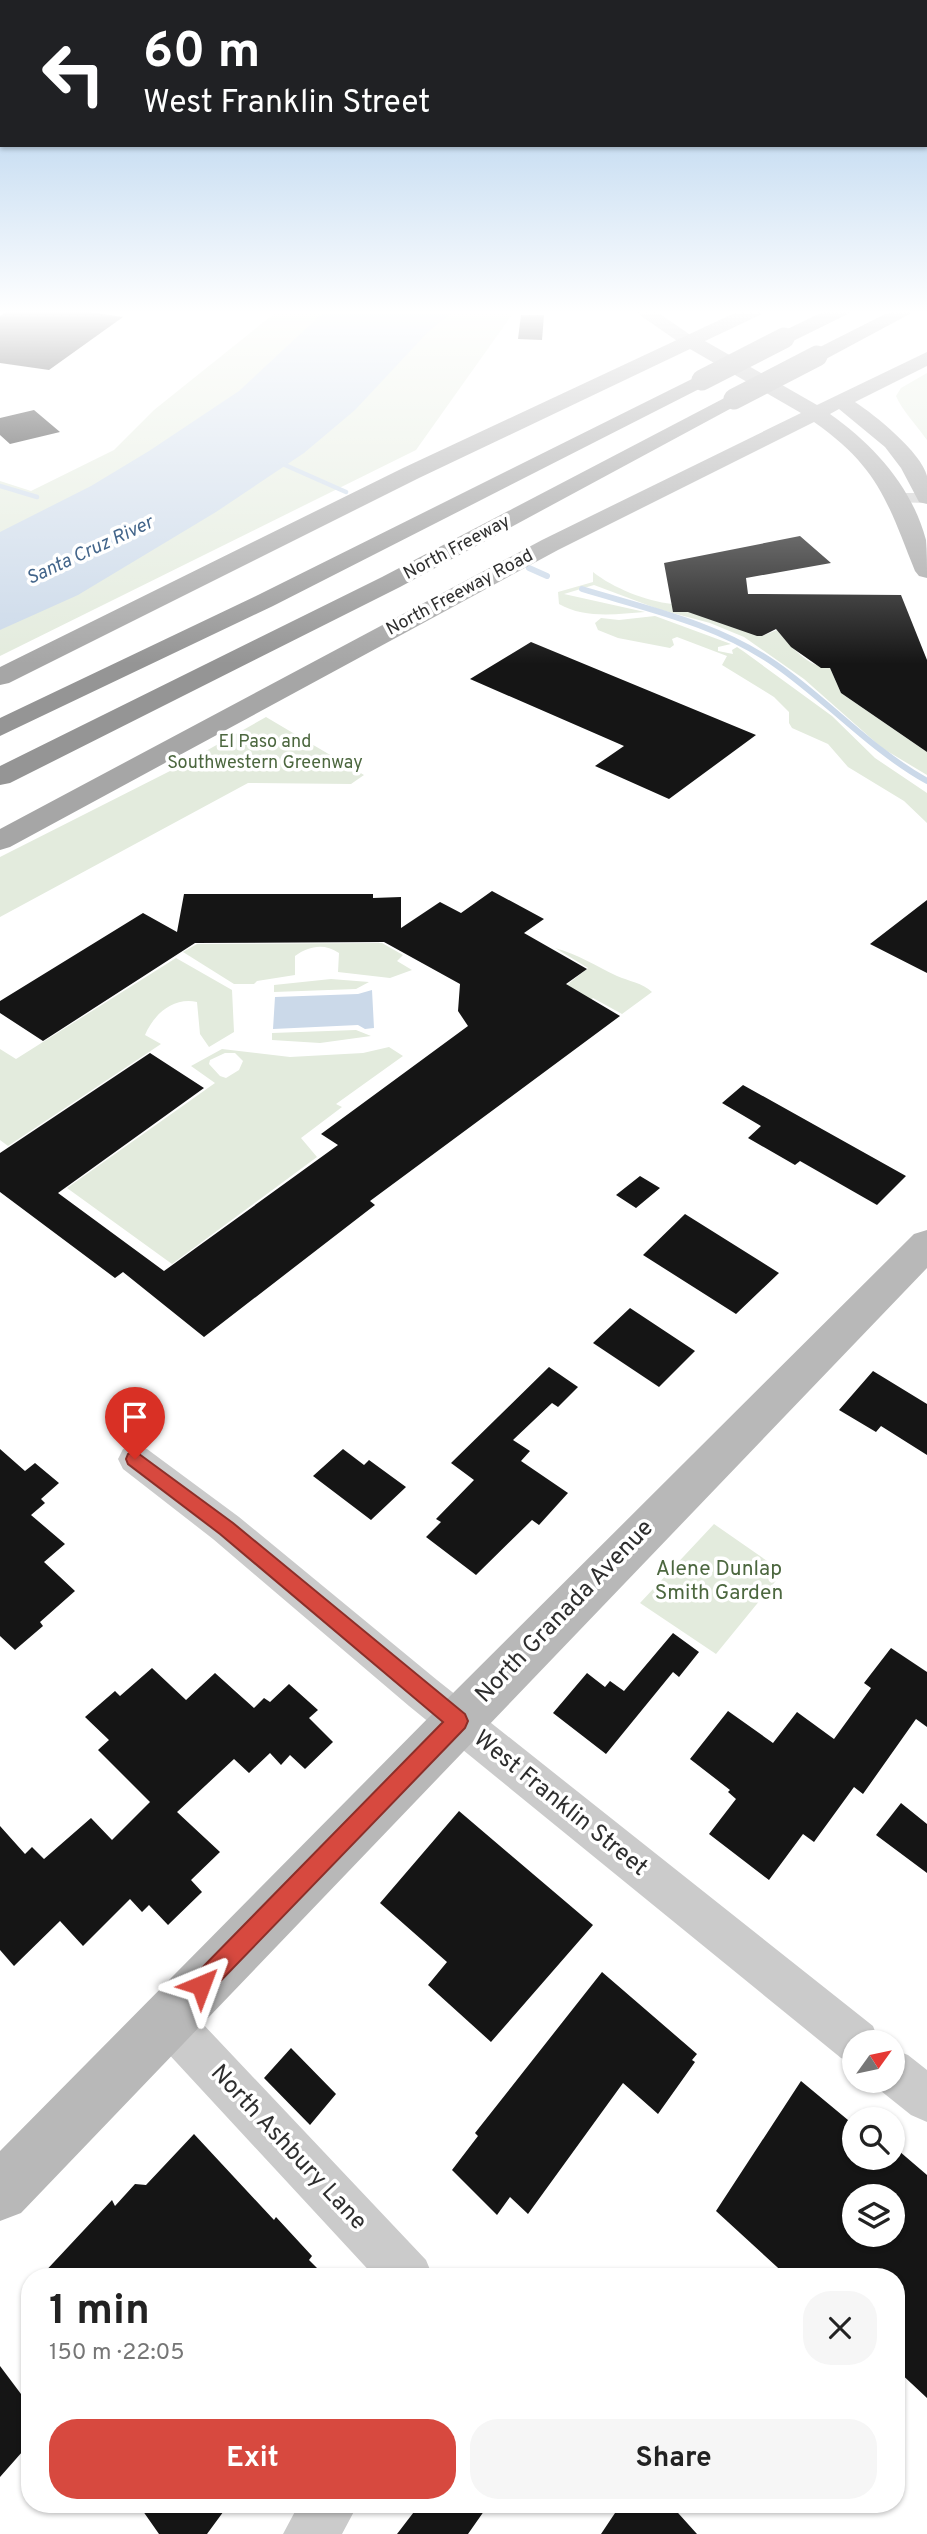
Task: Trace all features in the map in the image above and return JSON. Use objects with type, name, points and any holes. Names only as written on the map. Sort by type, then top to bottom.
[{"type":"highway","name":"North Freeway","points":[[0,728],[189,640],[610,427]]},
{"type":"highway","name":"North Freeway","points":[[0,777],[454,550],[683,427]]},
{"type":"highway","points":[[0,710],[413,529]]},
{"type":"highway","points":[[0,800],[208,693],[454,550]]},
{"type":"main road","points":[[0,677],[501,427]]},
{"type":"main road","name":"North Freeway Road","points":[[0,841],[550,545],[784,427]]},
{"type":"main road","points":[[836,427],[869,456],[896,498],[927,571]]},
{"type":"main road","points":[[876,427],[898,449],[919,479],[927,497]]},
{"type":"main road","points":[[743,450],[780,439],[814,438],[844,444],[869,456]]},
{"type":"main road","name":"North Granada Avenue","points":[[0,2192],[927,1244]]},
{"type":"street","points":[[896,498],[927,497]]},
{"type":"street","name":"West Franklin Street","points":[[135,1459],[226,1528],[458,1721],[842,2030]]},
{"type":"street","name":"North Ashbury Lane","points":[[168,2020],[402,2268]]},
{"type":"street","points":[[905,2081],[927,2099]]},
{"type":"street","points":[[310,2534],[325,2513]]},
{"type":"green space","points":[[137,427],[432,427],[416,450],[0,656],[0,481],[31,491],[114,450]]},
{"type":"green space","points":[[917,427],[927,427],[927,440]]},
{"type":"green space","points":[[593,572],[630,593],[672,604],[762,636],[777,630],[807,660],[830,668],[841,693],[927,752],[927,775],[882,748],[804,679],[744,637],[594,585],[564,594],[645,612],[590,614],[559,604],[558,592],[593,582]]},
{"type":"green space","points":[[655,616],[731,644],[718,647],[718,651],[733,654],[732,650],[737,647],[832,716],[875,758],[927,793],[927,823],[904,801],[848,767],[828,744],[792,728],[789,712],[774,697],[722,665],[727,656],[677,637],[672,639],[674,645],[670,648],[618,638],[598,630],[595,623],[601,618],[619,620]]},
{"type":"green space","name":"El Paso and Southwestern Greenway","points":[[266,717],[364,775],[351,784],[248,783],[0,917],[0,857],[174,769]]},
{"type":"green space","points":[[382,943],[403,955],[397,961],[412,970],[390,978],[338,972],[339,953],[317,947],[295,956],[295,975],[257,981],[254,984],[234,984],[183,952],[197,944]]},
{"type":"green space","points":[[555,948],[640,984],[652,992],[622,1014],[593,998],[589,1001],[563,988],[588,968]]},
{"type":"green space","points":[[176,958],[232,990],[234,1032],[209,1047],[200,1034],[197,1002],[172,1005],[159,1014],[145,1035],[161,1044],[8,1146],[0,1140],[0,1049],[16,1059]]},
{"type":"green space","points":[[331,979],[369,982],[356,989],[274,992],[274,985]]},
{"type":"green space","points":[[356,1030],[371,1036],[320,1043],[272,1040],[272,1033]]},
{"type":"green space","points":[[389,1047],[403,1056],[336,1104],[342,1107],[301,1138],[317,1157],[172,1264],[67,1188],[215,1083],[191,1066],[222,1049],[290,1057],[363,1053]],"holes":[[[225,1053],[235,1053],[243,1061],[239,1070],[226,1078],[220,1076],[209,1064],[210,1060]]]},
{"type":"green space","name":"Alene Dunlap Smith Garden","points":[[714,1524],[783,1572],[716,1654],[640,1603]]},
{"type":"water","name":"Santa Cruz River","points":[[185,427],[335,427],[304,453],[216,512],[78,595],[0,630],[0,532],[91,486]]},
{"type":"water","points":[[372,990],[374,1028],[365,1029],[358,1025],[273,1029],[275,997],[358,994]]},
{"type":"building","points":[[0,427],[54,427],[60,432],[10,444],[0,435]]},
{"type":"building","points":[[800,536],[831,563],[746,578],[748,594],[901,595],[927,660],[927,752],[841,693],[830,668],[821,668],[791,647],[776,629],[757,636],[688,612],[673,612],[664,563]]},
{"type":"building","points":[[531,642],[756,735],[669,799],[595,766],[624,746],[470,679]]},
{"type":"building","points":[[492,891],[544,919],[524,933],[587,969],[566,984],[620,1016],[370,1201],[375,1205],[204,1337],[123,1272],[115,1278],[0,1192],[0,1153],[150,1053],[204,1088],[58,1193],[164,1271],[338,1145],[321,1134],[468,1026],[458,1011],[460,984],[384,942],[195,943],[43,1041],[0,1013],[0,1001],[143,913],[177,932],[184,894],[373,894],[373,898],[401,897],[401,928],[440,902],[461,913]]},
{"type":"building","points":[[927,900],[927,973],[870,944]]},
{"type":"building","points":[[743,1085],[906,1176],[877,1205],[800,1161],[795,1165],[748,1138],[761,1126],[722,1103]]},
{"type":"building","points":[[640,1176],[660,1188],[636,1208],[616,1195]]},
{"type":"building","points":[[685,1214],[779,1273],[736,1314],[643,1255]]},
{"type":"building","points":[[630,1308],[695,1351],[659,1387],[593,1343]]},
{"type":"building","points":[[549,1367],[578,1387],[558,1407],[552,1403],[513,1440],[530,1451],[521,1461],[568,1493],[539,1525],[532,1520],[476,1575],[426,1537],[441,1522],[436,1519],[474,1480],[451,1463]]},
{"type":"building","points":[[873,1371],[927,1404],[927,1455],[881,1426],[876,1432],[839,1410]]},
{"type":"building","points":[[0,1449],[25,1471],[35,1463],[59,1483],[41,1499],[45,1503],[31,1515],[65,1544],[44,1562],[75,1591],[40,1622],[43,1626],[15,1650],[0,1636]]},
{"type":"building","points":[[343,1449],[364,1465],[369,1460],[406,1487],[371,1520],[313,1476]]},
{"type":"building","points":[[673,1633],[699,1652],[679,1677],[673,1672],[606,1754],[553,1713],[587,1673],[605,1687],[610,1681],[624,1691]]},
{"type":"building","points":[[891,1648],[927,1672],[927,1727],[916,1719],[863,1794],[854,1787],[814,1842],[803,1834],[769,1880],[709,1834],[736,1799],[728,1792],[730,1790],[690,1759],[728,1711],[773,1743],[797,1712],[834,1739],[871,1688],[864,1683]]},
{"type":"building","points":[[152,1668],[186,1700],[215,1673],[254,1708],[264,1698],[270,1702],[289,1684],[318,1710],[309,1718],[333,1742],[305,1769],[290,1755],[281,1765],[270,1753],[249,1773],[234,1759],[177,1812],[220,1852],[191,1880],[202,1892],[168,1925],[149,1905],[142,1912],[130,1899],[83,1946],[60,1921],[14,1966],[0,1950],[0,1826],[25,1854],[32,1847],[44,1859],[91,1818],[112,1840],[150,1802],[98,1750],[109,1740],[85,1717],[115,1691],[120,1696]]},
{"type":"building","points":[[901,1803],[927,1824],[927,1873],[876,1835]]},
{"type":"building","points":[[459,1811],[593,1925],[491,2042],[428,1985],[447,1962],[380,1903]]},
{"type":"building","points":[[602,1972],[697,2054],[692,2060],[695,2062],[658,2114],[623,2083],[528,2214],[510,2197],[497,2215],[452,2170],[478,2136],[475,2133]]},
{"type":"building","points":[[291,2048],[336,2094],[310,2125],[264,2078]]},
{"type":"building","points":[[801,2081],[842,2115],[842,2170],[905,2170],[905,2156],[927,2175],[927,2398],[905,2377],[905,2268],[778,2268],[716,2211]]},
{"type":"building","points":[[194,2134],[274,2220],[276,2217],[312,2256],[309,2260],[317,2268],[48,2268],[112,2200],[115,2206],[135,2184],[146,2185]]},
{"type":"building","points":[[0,2366],[21,2394],[21,2453],[0,2477]]},
{"type":"building","points":[[144,2513],[222,2513],[207,2534],[159,2534]]},
{"type":"building","points":[[413,2513],[483,2513],[468,2534],[397,2534]]},
{"type":"building","points":[[615,2513],[678,2513],[697,2534],[601,2534]]},
{"type":"waterway","points":[[277,456],[285,465],[346,492]]},
{"type":"waterway","points":[[0,486],[37,497]]},
{"type":"waterway","points":[[529,568],[547,576]]},
{"type":"waterway","points":[[582,589],[682,619],[753,650],[794,678],[868,740],[927,781]]},
{"type":"route","points":[[135,1459],[226,1528],[458,1721],[201,1985]]}]
